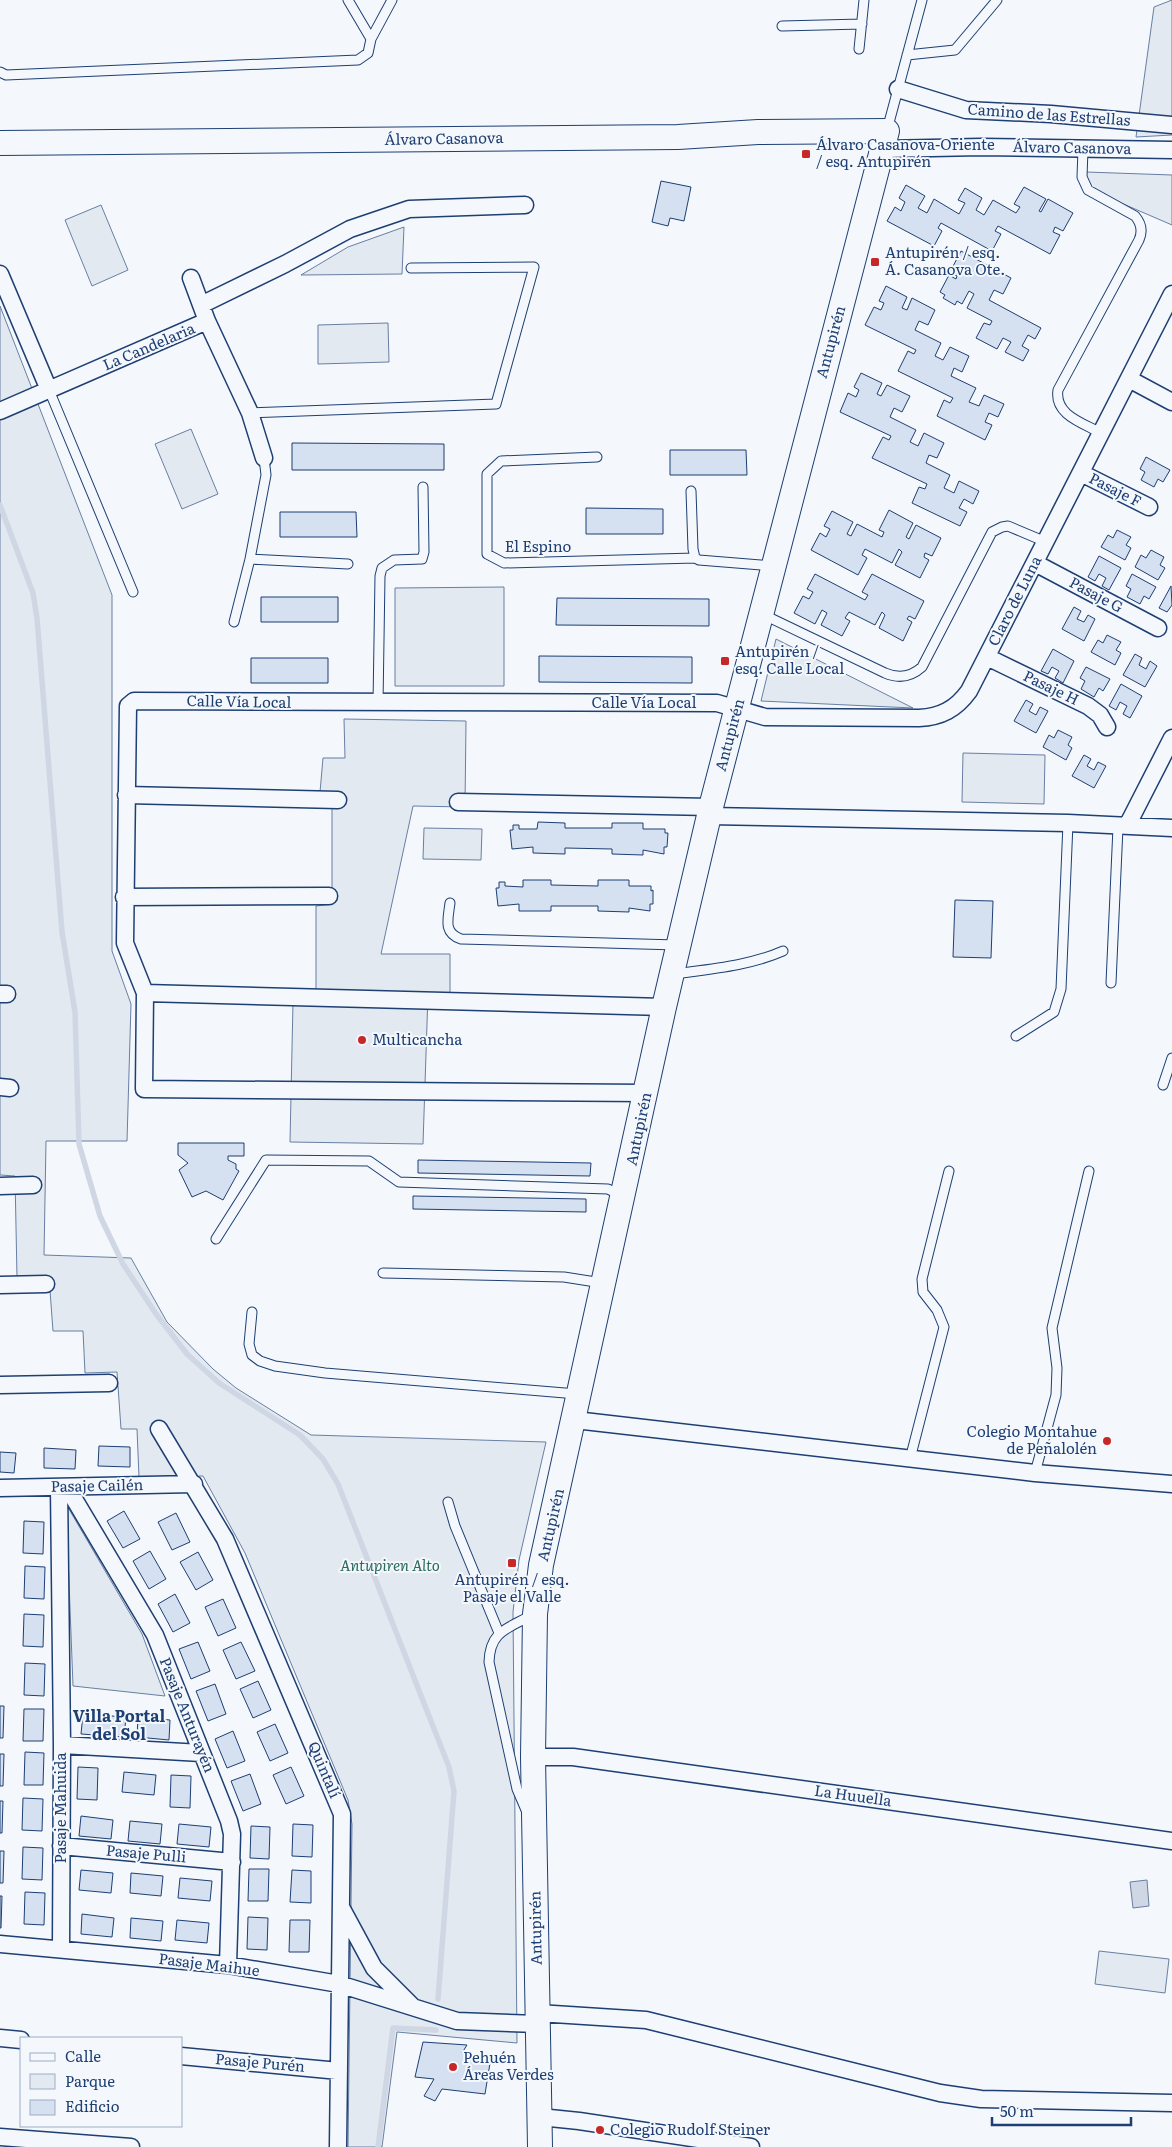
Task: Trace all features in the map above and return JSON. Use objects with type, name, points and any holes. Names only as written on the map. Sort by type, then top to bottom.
[{"type":"street","name":"Camino de las Estrellas","points":[[898,89],[966,110],[1052,114],[1172,125]]},
{"type":"street","name":"Álvaro Casanova","points":[[0,143],[678,137],[758,132],[885,140],[1172,150]]},
{"type":"street","name":"Antupirén","points":[[540,2147],[533,1757],[535,1614],[541,1565],[624,1198],[664,1007],[710,812],[772,566],[885,140]]},
{"type":"street","points":[[201,304],[285,264],[350,229],[409,209],[525,205]]},
{"type":"street","points":[[0,274],[49,390]]},
{"type":"street","name":"La Candelaria","points":[[0,411],[207,321],[191,278]]},
{"type":"street","name":"Claro de Luna","points":[[737,708],[765,717],[930,718],[950,710],[964,698],[1172,294]]},
{"type":"street","points":[[207,321],[250,413],[264,458]]},
{"type":"street","points":[[1129,379],[1172,402]]},
{"type":"street","name":"Pasaje F","points":[[1081,473],[1149,507]]},
{"type":"street","name":"Pasaje G","points":[[1035,563],[1158,628]]},
{"type":"street","name":"Pasaje H","points":[[987,656],[1088,706],[1100,715],[1107,727]]},
{"type":"street","name":"Calle Vía Local","points":[[647,1093],[144,1089],[144,993],[125,943],[124,897],[128,706],[134,701],[378,704],[717,703],[737,708]]},
{"type":"street","points":[[1123,827],[1172,738]]},
{"type":"street","points":[[126,795],[338,800]]},
{"type":"street","points":[[458,802],[1172,828]]},
{"type":"street","points":[[124,897],[328,896]]},
{"type":"street","points":[[144,993],[664,1007]]},
{"type":"street","points":[[0,1186],[34,1185]]},
{"type":"street","points":[[0,1285],[46,1284]]},
{"type":"street","points":[[0,1385],[109,1383]]},
{"type":"street","points":[[575,1420],[1035,1473],[1172,1484]]},
{"type":"street","name":"Quintalí","points":[[159,1429],[194,1484],[225,1539],[339,1806],[343,1832],[339,1984],[338,2147]]},
{"type":"street","name":"Pasaje Cailén","points":[[0,1488],[194,1484]]},
{"type":"street","name":"Pasaje Mahuida","points":[[60,1949],[63,1487]]},
{"type":"street","name":"Pasaje Anturayén","points":[[63,1487],[155,1636],[229,1821],[232,1834],[232,1862],[228,1965]]},
{"type":"street","points":[[62,1745],[201,1753]]},
{"type":"street","name":"La Huuella","points":[[533,1757],[573,1757],[1172,1841]]},
{"type":"street","name":"Pasaje Pulli","points":[[61,1846],[232,1862]]},
{"type":"street","name":"Pasaje Maihue","points":[[341,1906],[374,1968],[414,2007]]},
{"type":"street","name":"Pasaje Maihue","points":[[0,1944],[228,1965],[339,1984],[457,2021],[538,2018],[646,2020],[940,2093],[981,2099],[1172,2103]]},
{"type":"street","points":[[0,2038],[20,2040]]},
{"type":"street","name":"Pasaje Purén","points":[[182,2056],[339,2071]]},
{"type":"street","points":[[540,2117],[578,2121],[696,2143],[751,2147]]},
{"type":"street","points":[[0,2136],[132,2147]]},
{"type":"lane","points":[[348,0],[372,39]]},
{"type":"lane","points":[[0,72],[6,75],[358,60],[368,53],[372,39],[392,0]]},
{"type":"lane","points":[[858,49],[864,0]]},
{"type":"lane","points":[[885,140],[922,0]]},
{"type":"lane","points":[[907,55],[955,50],[997,0]]},
{"type":"lane","points":[[782,26],[862,24]]},
{"type":"lane","points":[[1083,148],[1082,177],[1088,190],[1135,216],[1139,220],[1142,231],[1139,240],[1058,390],[1058,402],[1063,411],[1101,433]]},
{"type":"lane","points":[[250,413],[496,404],[534,266],[411,268]]},
{"type":"lane","points":[[49,390],[133,592]]},
{"type":"lane","name":"El Espino","points":[[596,456],[501,461],[493,466],[487,474],[487,554],[504,563],[695,558],[699,560],[772,566]]},
{"type":"lane","points":[[234,622],[250,559],[266,475],[264,458]]},
{"type":"lane","points":[[378,704],[380,576],[382,568],[394,560],[422,559],[424,552],[423,487]]},
{"type":"lane","points":[[691,491],[695,558]]},
{"type":"lane","points":[[760,613],[885,673],[893,676],[909,675],[922,667],[992,532],[1008,526],[1046,542]]},
{"type":"lane","points":[[250,559],[348,564]]},
{"type":"lane","points":[[1016,1036],[1054,1012],[1061,989],[1068,823]]},
{"type":"lane","points":[[1111,983],[1123,827]]},
{"type":"lane","points":[[450,903],[449,931],[461,939],[680,945]]},
{"type":"lane","points":[[672,974],[724,967],[768,957],[783,951]]},
{"type":"lane","points":[[1163,1084],[1172,1058]]},
{"type":"lane","points":[[216,1240],[266,1160],[369,1160],[399,1182],[608,1188],[624,1198]]},
{"type":"lane","points":[[910,1459],[944,1327],[937,1310],[923,1292],[922,1279],[949,1171]]},
{"type":"lane","points":[[1035,1473],[1056,1395],[1056,1368],[1052,1328],[1090,1171]]},
{"type":"lane","points":[[383,1273],[564,1277],[605,1283]]},
{"type":"lane","points":[[252,1312],[249,1344],[252,1355],[260,1361],[275,1366],[580,1395]]},
{"type":"lane","points":[[448,1502],[455,1526],[499,1633]]},
{"type":"lane","points":[[535,1614],[499,1633],[490,1647],[489,1662],[517,1789],[535,1831]]},
{"type":"green space","points":[[1172,0],[1172,135],[1136,137],[1154,7]]},
{"type":"green space","points":[[1086,172],[1172,175],[1172,225],[1091,190],[1085,180]]},
{"type":"green space","points":[[101,205],[128,270],[92,286],[65,220]]},
{"type":"green space","points":[[404,227],[402,274],[301,275],[348,247]]},
{"type":"green space","name":"Antupiren Alto","points":[[0,306],[112,595],[112,951],[131,1004],[127,1141],[46,1141],[44,1255],[131,1258],[167,1322],[213,1369],[236,1388],[311,1435],[546,1442],[519,1560],[513,1612],[517,2043],[397,2032],[382,2147],[348,2147],[352,1824],[348,1800],[245,1553],[203,1476],[139,1477],[137,1429],[121,1429],[117,1372],[85,1373],[83,1331],[53,1331],[49,1277],[17,1277],[15,1176],[0,1175]]},
{"type":"green space","points":[[388,323],[389,362],[318,364],[318,325]]},
{"type":"green space","points":[[191,429],[218,494],[182,509],[155,444]]},
{"type":"green space","points":[[504,587],[504,686],[395,686],[395,588]]},
{"type":"green space","points":[[776,639],[913,708],[761,701]]},
{"type":"green space","points":[[344,719],[466,721],[465,807],[413,806],[381,954],[450,954],[450,994],[428,994],[423,1144],[290,1142],[293,1002],[316,1001],[316,906],[332,904],[332,793],[320,792],[323,758],[345,758]]},
{"type":"green space","points":[[963,753],[1045,755],[1044,804],[962,802]]},
{"type":"green space","points":[[424,828],[482,829],[481,860],[423,859]]},
{"type":"green space","points":[[66,1504],[142,1634],[165,1696],[73,1686]]},
{"type":"green space","points":[[1099,1951],[1169,1959],[1165,1993],[1095,1984]]},
{"type":"shaded area","points":[[1147,1880],[1149,1906],[1133,1908],[1130,1882]]},
{"type":"building","points":[[661,181],[691,187],[684,221],[670,218],[668,226],[652,222]]},
{"type":"building","points":[[906,185],[925,196],[918,208],[927,213],[934,199],[959,214],[965,203],[958,200],[965,188],[982,198],[976,210],[984,215],[993,200],[1016,213],[1020,207],[1014,204],[1024,187],[1046,199],[1039,211],[1041,212],[1048,199],[1073,213],[1063,231],[1055,227],[1053,232],[1060,235],[1050,254],[998,226],[995,231],[1001,234],[992,251],[941,223],[938,228],[942,231],[934,246],[887,221],[895,207],[901,211],[905,202],[899,198]]},
{"type":"building","points":[[961,251],[1011,278],[1003,294],[994,290],[989,300],[1041,328],[1035,339],[1028,335],[1022,346],[1029,350],[1023,361],[1005,352],[1011,342],[1003,338],[997,349],[976,338],[984,323],[990,325],[992,321],[967,308],[974,294],[969,291],[962,304],[957,301],[955,305],[943,298],[945,295],[940,292],[949,275],[956,279],[957,276],[950,272]]},
{"type":"building","points":[[886,286],[907,297],[902,308],[907,310],[912,298],[935,310],[928,325],[919,321],[915,330],[941,343],[935,356],[943,360],[950,347],[969,356],[962,372],[954,368],[951,376],[976,388],[969,402],[979,406],[984,395],[1004,404],[998,417],[989,413],[985,422],[992,425],[985,440],[937,416],[944,400],[950,403],[953,398],[898,371],[908,351],[914,354],[916,350],[865,325],[874,307],[881,310],[884,303],[879,301]]},
{"type":"building","points":[[861,373],[882,383],[877,394],[881,396],[887,385],[910,396],[902,412],[894,408],[890,417],[916,430],[910,442],[918,446],[924,433],[944,443],[937,458],[929,455],[926,463],[950,475],[944,488],[954,493],[959,481],[979,491],[973,504],[964,499],[959,508],[967,512],[960,526],[912,503],[919,487],[925,489],[927,484],[872,458],[883,437],[889,440],[891,436],[840,412],[848,393],[856,397],[859,390],[854,387]]},
{"type":"building","points":[[292,443],[444,444],[444,470],[292,470]]},
{"type":"building","points":[[670,450],[746,450],[747,475],[670,475]]},
{"type":"building","points":[[1146,457],[1170,470],[1163,482],[1158,479],[1154,487],[1141,480],[1145,472],[1140,469]]},
{"type":"building","points":[[586,508],[663,509],[663,534],[586,534]]},
{"type":"building","points":[[889,510],[913,523],[906,537],[909,539],[916,525],[941,538],[932,556],[925,553],[924,557],[929,560],[920,578],[895,565],[902,552],[899,549],[892,563],[865,549],[862,555],[867,558],[858,575],[811,550],[820,533],[826,537],[830,529],[824,526],[832,511],[853,522],[847,534],[851,536],[857,524],[882,537],[884,532],[879,530]]},
{"type":"building","points":[[280,512],[356,512],[357,537],[280,537]]},
{"type":"building","points":[[1117,530],[1131,537],[1126,545],[1131,548],[1125,560],[1101,547],[1108,535],[1113,538]]},
{"type":"building","points":[[1151,550],[1164,557],[1160,565],[1165,568],[1158,580],[1135,567],[1141,555],[1146,558]]},
{"type":"building","points":[[1099,556],[1121,568],[1109,590],[1102,586],[1106,578],[1099,574],[1095,581],[1088,577]]},
{"type":"building","points":[[815,574],[865,600],[868,595],[862,592],[872,574],[924,601],[915,619],[909,616],[907,619],[912,622],[903,641],[879,628],[885,615],[882,612],[875,625],[849,612],[845,618],[850,621],[842,636],[821,625],[827,613],[822,610],[815,624],[794,613],[803,596],[809,599],[813,592],[807,589]]},
{"type":"building","points":[[1132,574],[1156,587],[1149,599],[1144,596],[1140,604],[1127,597],[1131,589],[1126,586]]},
{"type":"building","points":[[1171,586],[1172,605],[1167,612],[1159,608]]},
{"type":"building","points":[[261,597],[338,597],[338,622],[261,622]]},
{"type":"building","points":[[557,598],[709,599],[709,626],[556,625]]},
{"type":"building","points":[[1074,607],[1081,611],[1077,619],[1084,622],[1088,615],[1095,619],[1084,641],[1062,629]]},
{"type":"building","points":[[1107,635],[1121,642],[1116,650],[1121,653],[1115,665],[1091,652],[1098,640],[1103,643]]},
{"type":"building","points":[[1053,649],[1074,661],[1063,683],[1055,678],[1059,671],[1052,667],[1048,674],[1041,671]]},
{"type":"building","points":[[1135,654],[1142,658],[1139,665],[1146,669],[1150,661],[1157,666],[1145,687],[1123,675]]},
{"type":"building","points":[[539,656],[692,657],[692,683],[539,682]]},
{"type":"building","points":[[251,658],[328,658],[328,683],[251,683]]},
{"type":"building","points":[[1086,667],[1110,679],[1103,691],[1099,688],[1094,697],[1081,689],[1085,681],[1080,678]]},
{"type":"building","points":[[1121,684],[1142,696],[1130,718],[1123,714],[1127,706],[1120,702],[1116,710],[1109,706]]},
{"type":"building","points":[[1026,700],[1033,704],[1029,711],[1036,715],[1040,707],[1048,711],[1036,733],[1014,721]]},
{"type":"building","points":[[1058,730],[1072,737],[1068,745],[1072,748],[1066,760],[1043,747],[1049,735],[1054,738]]},
{"type":"building","points":[[1084,755],[1091,759],[1087,766],[1094,770],[1098,762],[1106,766],[1094,788],[1072,776]]},
{"type":"building","points":[[538,822],[565,823],[565,828],[612,828],[612,823],[643,823],[643,829],[665,829],[665,833],[668,833],[667,847],[664,847],[664,854],[643,850],[643,855],[612,854],[612,849],[565,848],[565,854],[533,853],[533,847],[512,849],[510,830],[513,830],[513,825],[519,825],[519,829],[537,829]]},
{"type":"building","points":[[523,880],[551,880],[551,885],[598,886],[598,880],[629,880],[629,886],[651,886],[651,891],[653,890],[653,904],[650,904],[650,911],[629,908],[629,912],[598,911],[598,906],[551,906],[551,911],[519,911],[519,904],[498,906],[496,888],[499,888],[499,882],[505,882],[505,886],[523,887]]},
{"type":"building","points":[[955,900],[993,901],[991,958],[953,957]]},
{"type":"building","points":[[178,1143],[244,1143],[244,1156],[228,1156],[228,1160],[236,1164],[236,1169],[239,1171],[223,1200],[206,1191],[192,1197],[179,1170],[188,1163],[178,1155]]},
{"type":"building","points":[[418,1160],[591,1163],[590,1176],[418,1173]]},
{"type":"building","points":[[413,1196],[586,1199],[586,1212],[413,1209]]},
{"type":"building","points":[[99,1446],[130,1447],[130,1467],[98,1466]]},
{"type":"building","points":[[44,1448],[76,1450],[75,1469],[44,1468]]},
{"type":"building","points":[[0,1452],[16,1453],[14,1473],[0,1472]]},
{"type":"building","points":[[124,1511],[140,1539],[123,1548],[107,1521]]},
{"type":"building","points":[[176,1513],[190,1542],[172,1550],[158,1522]]},
{"type":"building","points":[[24,1521],[44,1522],[43,1554],[23,1553]]},
{"type":"building","points":[[150,1551],[166,1579],[149,1589],[133,1561]]},
{"type":"building","points":[[198,1552],[213,1580],[196,1590],[180,1562]]},
{"type":"building","points":[[25,1566],[45,1567],[44,1599],[24,1598]]},
{"type":"building","points":[[175,1594],[190,1623],[173,1632],[158,1604]]},
{"type":"building","points":[[223,1599],[236,1628],[218,1636],[205,1607]]},
{"type":"building","points":[[24,1614],[44,1615],[43,1647],[23,1646]]},
{"type":"building","points":[[198,1642],[210,1671],[191,1679],[179,1649]]},
{"type":"building","points":[[241,1642],[255,1671],[236,1679],[223,1650]]},
{"type":"building","points":[[25,1663],[45,1664],[44,1696],[24,1695]]},
{"type":"building","points":[[258,1681],[271,1710],[253,1718],[240,1689]]},
{"type":"building","points":[[215,1684],[226,1714],[208,1721],[196,1691]]},
{"type":"building","points":[[0,1706],[4,1706],[3,1738],[0,1738]]},
{"type":"building","points":[[24,1709],[44,1709],[43,1741],[23,1741]]},
{"type":"building","points":[[83,1714],[126,1717],[124,1737],[81,1734]]},
{"type":"building","points":[[138,1717],[170,1720],[169,1740],[137,1737]]},
{"type":"building","points":[[275,1724],[288,1753],[270,1761],[257,1732]]},
{"type":"building","points":[[233,1731],[245,1761],[227,1768],[215,1739]]},
{"type":"building","points":[[25,1752],[44,1753],[43,1785],[24,1785]]},
{"type":"building","points":[[0,1754],[4,1754],[3,1786],[0,1786]]},
{"type":"building","points":[[78,1767],[98,1768],[97,1800],[77,1799]]},
{"type":"building","points":[[291,1767],[304,1796],[286,1804],[273,1775]]},
{"type":"building","points":[[124,1772],[156,1775],[154,1795],[122,1792]]},
{"type":"building","points":[[250,1774],[261,1804],[243,1811],[231,1781]]},
{"type":"building","points":[[171,1775],[191,1776],[190,1808],[170,1807]]},
{"type":"building","points":[[23,1798],[43,1799],[42,1831],[22,1830]]},
{"type":"building","points":[[0,1801],[3,1801],[2,1833],[0,1833]]},
{"type":"building","points":[[81,1816],[113,1820],[111,1839],[79,1836]]},
{"type":"building","points":[[130,1821],[162,1824],[160,1844],[128,1841]]},
{"type":"building","points":[[179,1824],[211,1827],[209,1847],[177,1844]]},
{"type":"building","points":[[293,1824],[313,1825],[312,1857],[292,1856]]},
{"type":"building","points":[[251,1826],[270,1827],[269,1859],[250,1858]]},
{"type":"building","points":[[23,1847],[43,1848],[42,1880],[22,1879]]},
{"type":"building","points":[[0,1851],[4,1851],[3,1883],[0,1883]]},
{"type":"building","points":[[249,1869],[269,1869],[268,1901],[248,1901]]},
{"type":"building","points":[[81,1870],[113,1873],[111,1893],[79,1890]]},
{"type":"building","points":[[292,1870],[311,1871],[311,1903],[290,1902]]},
{"type":"building","points":[[131,1873],[163,1876],[161,1896],[130,1893]]},
{"type":"building","points":[[180,1878],[212,1881],[210,1901],[178,1898]]},
{"type":"building","points":[[25,1892],[45,1893],[44,1925],[24,1924]]},
{"type":"building","points":[[0,1896],[2,1896],[1,1928],[0,1928]]},
{"type":"building","points":[[82,1914],[114,1918],[112,1937],[81,1934]]},
{"type":"building","points":[[248,1917],[268,1918],[267,1950],[247,1949]]},
{"type":"building","points":[[131,1918],[163,1921],[161,1941],[130,1938]]},
{"type":"building","points":[[177,1920],[209,1923],[207,1943],[175,1940]]},
{"type":"building","points":[[290,1920],[310,1920],[309,1952],[289,1952]]},
{"type":"building","name":"Pehuén Áreas Verdes","points":[[423,2042],[467,2045],[462,2053],[491,2057],[485,2094],[442,2089],[435,2101],[424,2096],[434,2079],[415,2077]]},
{"type":"waterway","points":[[0,505],[33,593],[37,618],[62,932],[75,1012],[79,1144],[100,1216],[123,1264],[156,1314],[187,1354],[219,1383],[300,1435],[323,1459],[338,1484],[449,1767],[454,1791],[438,1999]]},
{"type":"waterway","points":[[378,2147],[393,2028],[436,2030]]},
{"type":"place","name":"Álvaro Casanova-Oriente / esq. Antupirén","points":[[806,154]]},
{"type":"place","name":"Antupirén / esq. Á. Casanova Ote.","points":[[875,262]]},
{"type":"place","name":"Antupirén / esq. Calle Local","points":[[725,661]]},
{"type":"place","name":"Multicancha","points":[[362,1040]]},
{"type":"place","name":"Colegio Montahue de Peñalolén","points":[[1107,1441]]},
{"type":"place","name":"Antupirén / esq. Pasaje el Valle","points":[[512,1563]]},
{"type":"place","name":"Pehuén Áreas Verdes","points":[[453,2067]]},
{"type":"place","name":"Colegio Rudolf Steiner","points":[[600,2130]]},
{"type":"district","name":"Villa Portal del Sol","points":[[119,1725]]}]
